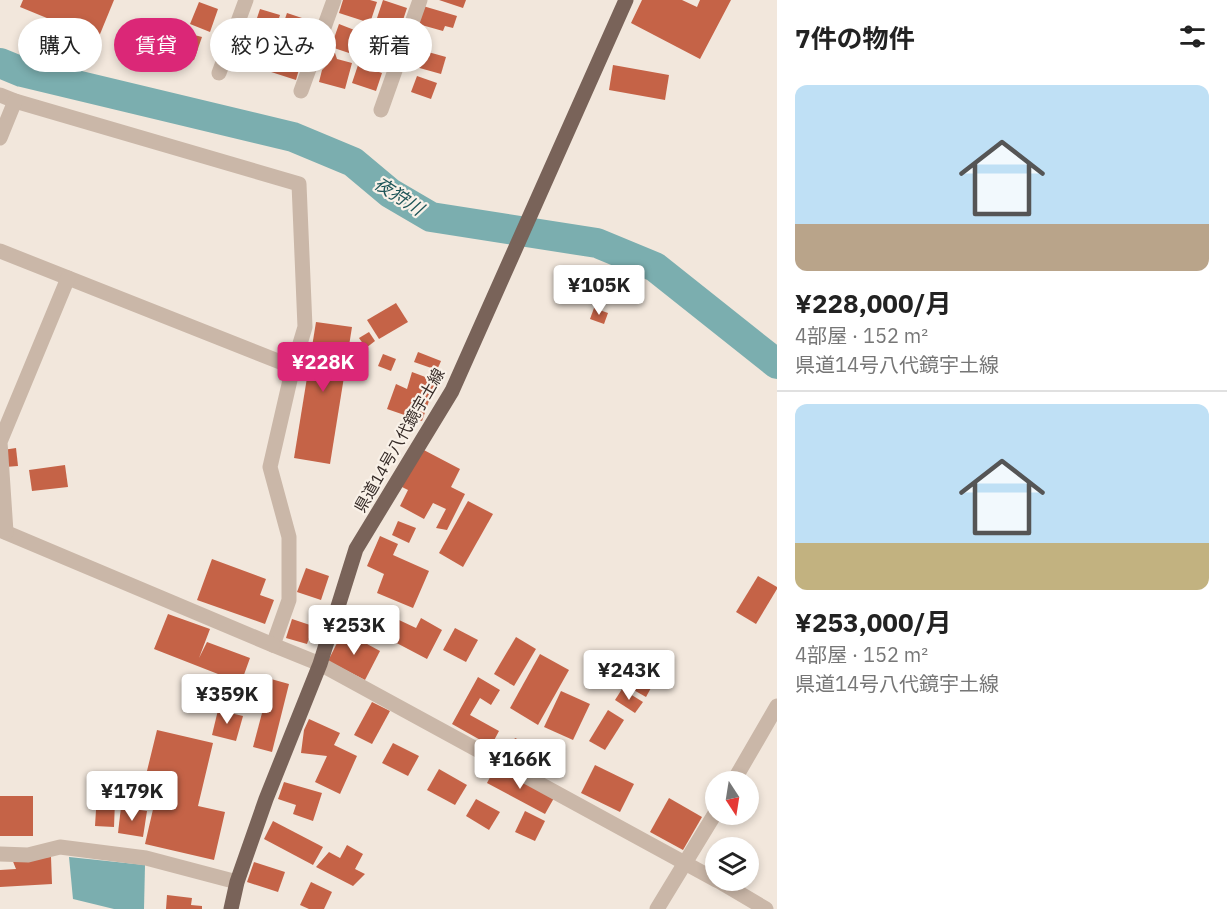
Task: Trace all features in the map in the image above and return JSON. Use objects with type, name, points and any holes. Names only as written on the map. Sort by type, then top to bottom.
[{"type":"main road","name":"県道14号八代鏡宇土線","points":[[231,909],[237,882],[266,799],[320,664],[356,549],[452,391],[626,0]]},
{"type":"street","points":[[219,73],[246,0]]},
{"type":"street","points":[[301,91],[334,0]]},
{"type":"street","points":[[381,110],[420,0]]},
{"type":"street","points":[[0,94],[15,101],[299,184],[305,327],[292,367],[270,467],[288,537],[289,600],[273,645]]},
{"type":"street","points":[[0,138],[15,101]]},
{"type":"street","points":[[0,251],[292,367]]},
{"type":"street","points":[[68,278],[0,442],[3,531],[320,664],[705,874]]},
{"type":"street","points":[[739,771],[777,706]]},
{"type":"street","points":[[657,909],[708,825]]},
{"type":"street","points":[[0,854],[28,855],[60,847],[146,858],[237,882]]},
{"type":"street","points":[[735,891],[766,909]]},
{"type":"water","points":[[69,857],[145,865],[144,909],[114,909],[73,899]]},
{"type":"building","points":[[23,0],[114,0],[102,29],[102,18],[47,18],[20,7]]},
{"type":"building","points":[[343,0],[377,2],[372,18],[354,18],[339,13]]},
{"type":"building","points":[[383,0],[407,8],[404,18],[377,18]]},
{"type":"building","points":[[439,0],[466,0],[463,8]]},
{"type":"building","points":[[642,0],[682,0],[697,7],[700,0],[731,0],[700,59],[631,23]]},
{"type":"building","points":[[199,2],[218,9],[215,18],[210,18],[210,32],[198,27],[198,18],[192,18]]},
{"type":"building","points":[[423,6],[457,16],[453,28],[445,26],[443,31],[432,28],[432,18],[420,18]]},
{"type":"building","points":[[260,9],[280,15],[279,18],[257,18]]},
{"type":"building","points":[[287,13],[302,18],[285,18]]},
{"type":"building","points":[[339,24],[348,28],[348,53],[336,49],[336,33]]},
{"type":"building","points":[[198,36],[202,37],[198,48]]},
{"type":"building","points":[[432,53],[446,57],[441,74],[432,71]]},
{"type":"building","points":[[336,56],[337,59],[348,62],[350,72],[345,89],[319,82],[322,72],[336,72]]},
{"type":"building","points":[[613,65],[669,75],[665,100],[609,90]]},
{"type":"building","points":[[271,72],[298,72],[296,80]]},
{"type":"building","points":[[356,72],[382,73],[376,91],[352,83]]},
{"type":"building","points":[[417,76],[437,83],[431,99],[411,92]]},
{"type":"building","points":[[396,303],[408,322],[379,339],[367,320]]},
{"type":"building","points":[[594,308],[608,313],[604,324],[590,319]]},
{"type":"building","points":[[316,322],[352,327],[330,464],[294,458]]},
{"type":"building","points":[[369,332],[375,341],[366,348],[359,338]]},
{"type":"building","points":[[418,352],[441,361],[437,370],[414,362]]},
{"type":"building","points":[[383,354],[396,359],[391,371],[378,366]]},
{"type":"building","points":[[412,372],[436,381],[422,421],[387,409],[396,384],[407,389]]},
{"type":"building","points":[[16,448],[18,466],[5,467],[3,450]]},
{"type":"building","points":[[420,448],[460,469],[451,487],[465,494],[447,530],[436,528],[446,509],[433,503],[424,519],[400,506],[408,490],[400,486]]},
{"type":"building","points":[[65,465],[68,487],[32,491],[29,470]]},
{"type":"building","points":[[468,501],[493,514],[463,567],[439,553]]},
{"type":"building","points":[[398,521],[416,528],[409,543],[392,535]]},
{"type":"building","points":[[380,536],[398,544],[393,555],[429,571],[413,608],[377,593],[384,574],[367,566]]},
{"type":"building","points":[[212,559],[266,579],[260,595],[274,600],[265,624],[197,600]]},
{"type":"building","points":[[306,568],[329,576],[321,600],[297,592]]},
{"type":"building","points":[[758,576],[777,589],[756,624],[736,612]]},
{"type":"building","points":[[168,614],[210,629],[199,658],[207,642],[250,658],[241,683],[154,649]]},
{"type":"building","points":[[421,618],[442,630],[427,659],[389,639],[399,620],[416,628]]},
{"type":"building","points":[[292,619],[313,626],[307,644],[286,638]]},
{"type":"building","points":[[455,628],[478,640],[466,662],[443,650]]},
{"type":"building","points":[[343,631],[380,651],[365,680],[328,661]]},
{"type":"building","points":[[516,637],[536,649],[514,686],[494,674]]},
{"type":"building","points":[[540,654],[569,670],[538,725],[510,708]]},
{"type":"building","points":[[622,669],[652,686],[646,697],[616,680]]},
{"type":"building","points":[[478,677],[500,690],[491,705],[480,698],[470,715],[499,731],[491,746],[452,724]]},
{"type":"building","points":[[271,679],[289,684],[272,752],[253,747]]},
{"type":"building","points":[[622,689],[643,702],[635,713],[615,700]]},
{"type":"building","points":[[561,691],[590,704],[573,740],[544,727]]},
{"type":"building","points":[[372,702],[390,711],[372,744],[354,735]]},
{"type":"building","points":[[218,710],[243,716],[236,741],[212,735]]},
{"type":"building","points":[[608,710],[624,720],[605,750],[589,741]]},
{"type":"building","points":[[309,719],[340,733],[334,745],[357,756],[340,794],[315,782],[327,756],[301,753],[304,730]]},
{"type":"building","points":[[157,730],[213,743],[198,806],[225,812],[214,860],[145,844],[160,779],[146,775]]},
{"type":"building","points":[[515,738],[552,755],[542,775],[505,758]]},
{"type":"building","points":[[393,743],[419,756],[408,776],[382,763]]},
{"type":"building","points":[[595,765],[634,784],[620,812],[581,793]]},
{"type":"building","points":[[496,766],[554,798],[545,814],[487,783]]},
{"type":"building","points":[[439,769],[467,785],[455,805],[427,790]]},
{"type":"building","points":[[284,782],[322,793],[313,821],[293,814],[296,805],[278,799]]},
{"type":"building","points":[[0,796],[33,796],[33,836],[0,836]]},
{"type":"building","points":[[669,798],[702,817],[683,850],[650,832]]},
{"type":"building","points":[[476,799],[500,812],[489,830],[466,816]]},
{"type":"building","points":[[102,800],[115,801],[114,827],[95,826],[96,810],[101,810]]},
{"type":"building","points":[[121,807],[147,811],[143,837],[118,833]]},
{"type":"building","points":[[525,811],[545,821],[535,841],[515,832]]},
{"type":"building","points":[[273,821],[323,847],[313,865],[264,839]]},
{"type":"building","points":[[347,845],[363,854],[355,869],[365,874],[353,886],[316,867],[329,852],[340,858]]},
{"type":"building","points":[[51,857],[52,884],[0,887],[0,870],[16,869],[12,859]]},
{"type":"building","points":[[254,862],[285,872],[278,892],[247,882]]},
{"type":"building","points":[[311,882],[332,892],[324,909],[309,909],[300,905]]},
{"type":"building","points":[[167,895],[192,898],[191,905],[202,906],[202,909],[166,909]]},
{"type":"waterway","name":"夜狩川","points":[[0,63],[22,72],[293,137],[353,162],[390,193],[431,217],[597,243],[655,267],[777,364]]}]
